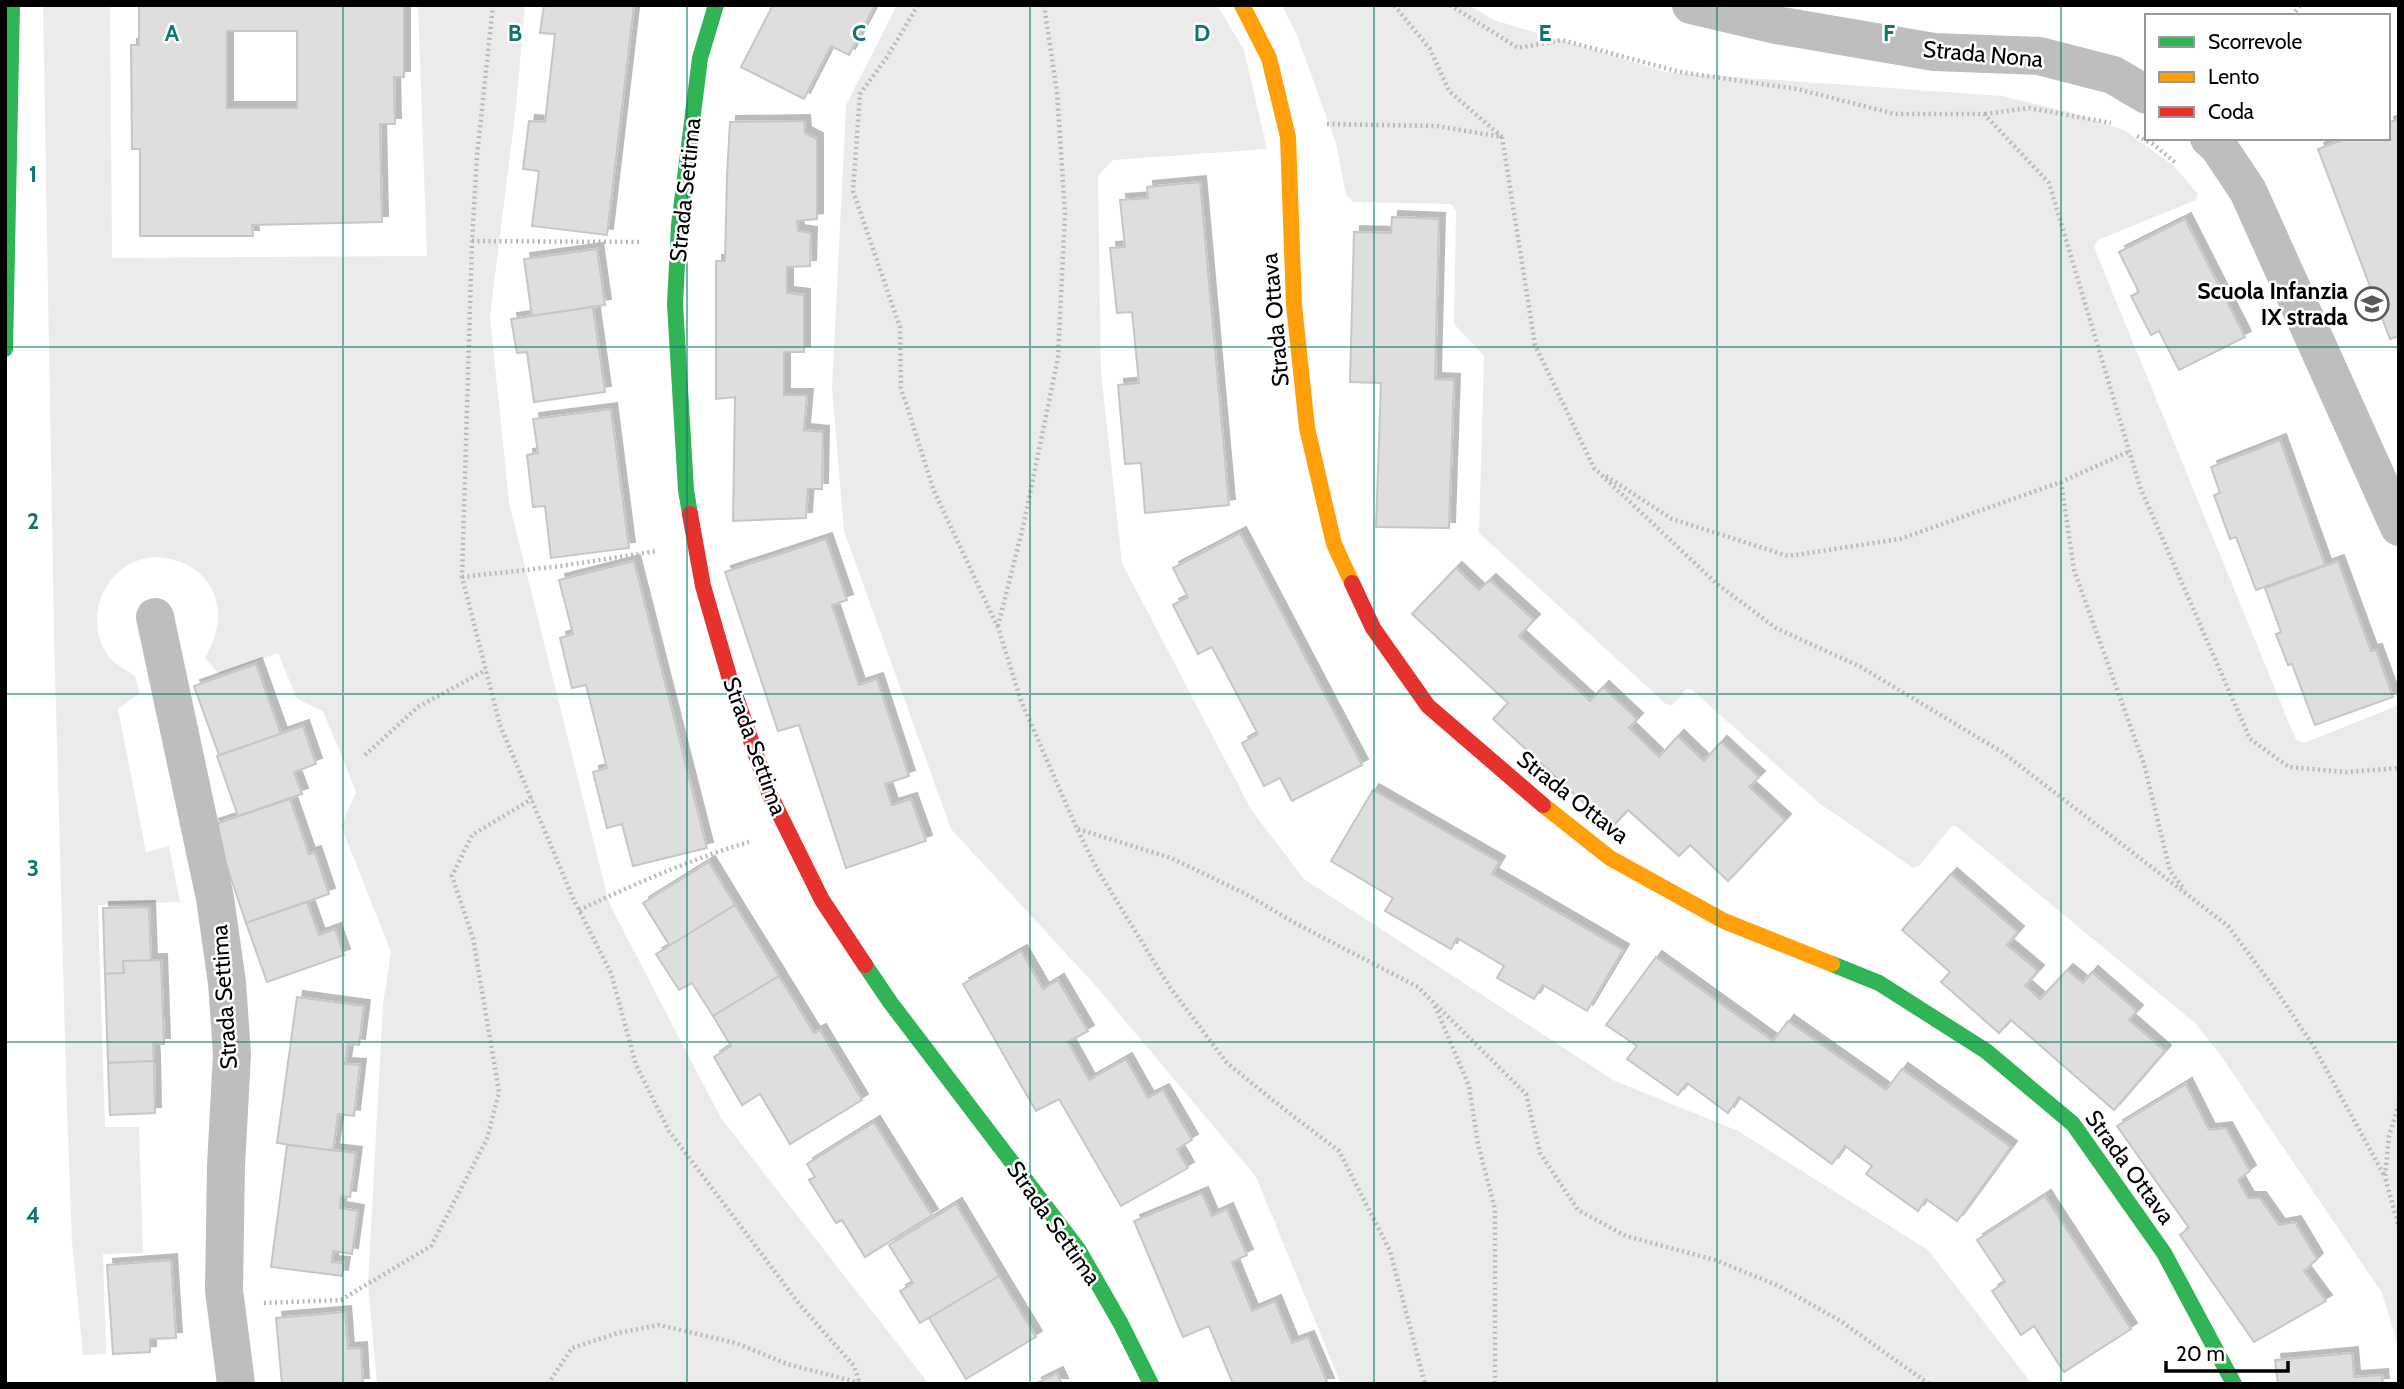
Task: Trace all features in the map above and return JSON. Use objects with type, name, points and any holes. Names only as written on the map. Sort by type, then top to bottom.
[{"type":"street","points":[[5,349],[12,5]]},
{"type":"street","name":"Strada Settima","points":[[716,5],[700,58],[678,242],[675,304],[686,490],[703,586],[731,683],[770,794],[822,900],[890,1002],[1078,1249],[1121,1324],[1151,1384]]},
{"type":"street","name":"Strada Ottava","points":[[1242,5],[1269,58],[1287,137],[1294,305],[1307,428],[1334,544],[1373,628],[1428,706],[1517,784],[1610,858],[1724,921],[1879,983],[1986,1051],[2044,1099],[2073,1124],[2164,1252],[2234,1384]]},
{"type":"street","name":"Strada Nona","points":[[1691,5],[1776,25],[1934,52],[2039,56],[2113,75],[2145,94]]},
{"type":"street","points":[[2211,140],[2248,191],[2399,527]]},
{"type":"street","name":"Strada Settima","points":[[155,617],[215,898],[227,982],[232,1054],[226,1166],[225,1290],[236,1384]]},
{"type":"path","points":[[493,5],[477,156],[472,241],[462,578],[500,725],[579,910],[611,973],[636,1065],[669,1131],[800,1305],[854,1366],[860,1383]]},
{"type":"path","points":[[918,5],[887,57],[860,94],[853,191],[900,327],[901,387],[934,491],[999,630],[1021,701],[1097,869],[1169,986],[1227,1063],[1339,1151],[1390,1251],[1424,1384]]},
{"type":"path","points":[[999,630],[1058,358],[1065,214],[1058,92],[1044,5]]},
{"type":"path","points":[[1394,5],[1430,49],[1449,91],[1502,137],[1535,345],[1594,468],[1717,584],[1776,628],[1861,667],[2002,752],[2228,926],[2314,1047],[2385,1177],[2399,1228]]},
{"type":"path","points":[[1450,5],[1518,48],[1562,40],[1680,72],[1797,89],[1895,114],[1984,114],[2029,108],[2107,122],[2119,127]]},
{"type":"path","points":[[1984,114],[2049,183],[2140,487],[2250,739],[2289,767],[2346,772],[2399,768]]},
{"type":"path","points":[[1284,124],[1437,126],[1502,137]]},
{"type":"path","points":[[2130,133],[2153,144],[2181,167]]},
{"type":"path","points":[[472,241],[678,242]]},
{"type":"path","points":[[1594,468],[1672,519],[1788,556],[1900,540],[2061,482],[2130,451]]},
{"type":"path","points":[[2061,482],[2074,570],[2144,764],[2170,871],[2189,896]]},
{"type":"path","points":[[462,578],[561,566],[696,544]]},
{"type":"path","points":[[365,755],[418,707],[486,670]]},
{"type":"path","points":[[226,1305],[341,1300],[431,1246],[488,1139],[499,1092],[473,938],[452,876],[472,835],[532,799]]},
{"type":"path","points":[[1077,829],[1171,858],[1245,894],[1418,987],[1526,1094],[1540,1153],[1578,1210],[1626,1236],[1715,1260],[1779,1286],[1842,1322],[1929,1384]]},
{"type":"path","points":[[579,910],[636,883],[719,850],[787,831]]},
{"type":"path","points":[[1434,1002],[1469,1086],[1478,1144],[1495,1209],[1495,1384]]},
{"type":"path","points":[[2385,1177],[2389,1136],[2399,1104]]},
{"type":"path","points":[[548,1384],[572,1348],[618,1333],[659,1325],[736,1343],[787,1364],[860,1383]]},
{"type":"shaded area","points":[[43,5],[110,5],[112,258],[427,256],[418,5],[525,5],[516,107],[490,316],[509,502],[609,903],[721,1118],[929,1384],[377,1384],[368,1284],[383,1004],[391,952],[341,826],[356,792],[323,711],[297,699],[278,653],[219,674],[205,658],[218,622],[217,604],[210,586],[203,576],[188,566],[171,559],[151,558],[133,562],[119,572],[107,586],[100,602],[97,620],[100,639],[109,657],[135,676],[140,693],[118,709],[146,852],[169,846],[180,902],[98,905],[105,1127],[139,1127],[143,1253],[103,1254],[106,1354],[83,1355],[72,1242],[67,1111],[54,634]]},
{"type":"shaded area","points":[[897,5],[1217,5],[1244,50],[1267,149],[1113,160],[1098,176],[1101,372],[1122,563],[1252,811],[1304,879],[1613,1080],[1738,1131],[1928,1250],[2032,1384],[1341,1384],[1256,1177],[1095,985],[951,829],[844,531],[832,388],[846,105]]},
{"type":"shaded area","points":[[1282,5],[1469,5],[1494,20],[1666,72],[2002,96],[2069,112],[2124,130],[2174,166],[2198,194],[2196,200],[2098,240],[2094,247],[2296,740],[2304,743],[2399,705],[2399,1349],[2382,1293],[2224,1060],[2195,1023],[1956,826],[1952,826],[1919,866],[1913,868],[1819,803],[1691,689],[1687,689],[1672,705],[1667,705],[1479,533],[1484,356],[1454,324],[1456,211],[1451,204],[1353,202],[1346,195],[1336,143],[1296,33]]},
{"type":"building","points":[[404,5],[404,77],[394,77],[395,124],[380,124],[382,222],[252,225],[253,236],[140,236],[140,149],[132,149],[131,45],[139,45],[139,6]],"holes":[[[227,31],[297,31],[297,108],[227,108]]]},
{"type":"building","points":[[544,5],[634,5],[607,235],[532,226],[539,171],[523,169],[529,121],[545,122],[555,34],[540,33]]},
{"type":"building","points":[[773,5],[875,5],[849,55],[831,46],[804,99],[741,67]]},
{"type":"building","points":[[2399,119],[2399,336],[2390,339],[2318,149],[2342,140],[2390,140],[2390,122]]},
{"type":"building","points":[[804,121],[805,133],[817,139],[817,219],[797,221],[798,231],[811,233],[810,266],[787,267],[787,293],[804,295],[804,352],[784,352],[784,395],[807,395],[804,430],[823,432],[822,489],[808,489],[806,518],[733,521],[735,397],[716,399],[716,261],[725,261],[730,122]]},
{"type":"building","points":[[1200,182],[1229,505],[1145,513],[1141,463],[1125,464],[1118,385],[1139,383],[1132,312],[1117,313],[1110,248],[1125,247],[1120,200],[1148,198],[1147,187]]},
{"type":"building","points":[[1392,217],[1439,219],[1435,379],[1454,380],[1449,528],[1376,527],[1381,383],[1350,382],[1354,232],[1391,233]]},
{"type":"building","points":[[2185,219],[2245,337],[2179,370],[2159,331],[2151,335],[2131,296],[2139,292],[2119,252]]},
{"type":"building","points":[[597,249],[605,305],[532,316],[524,259]]},
{"type":"building","points":[[593,307],[605,392],[534,402],[527,352],[517,353],[511,319]]},
{"type":"building","points":[[611,409],[629,548],[551,558],[545,506],[533,507],[527,455],[538,453],[533,419]]},
{"type":"building","points":[[2280,440],[2325,565],[2256,590],[2236,537],[2230,539],[2214,495],[2220,493],[2211,467]]},
{"type":"building","points":[[1240,533],[1362,765],[1292,801],[1280,778],[1264,786],[1242,743],[1258,734],[1212,647],[1198,654],[1173,605],[1188,597],[1173,568]]},
{"type":"building","points":[[826,539],[847,600],[832,605],[859,685],[877,679],[909,776],[885,784],[892,805],[911,799],[926,841],[846,868],[799,725],[778,731],[725,572]]},
{"type":"building","points":[[634,561],[707,848],[633,866],[622,824],[607,828],[593,772],[607,768],[586,685],[572,688],[560,638],[573,634],[559,580]]},
{"type":"building","points":[[2338,561],[2371,651],[2376,650],[2393,697],[2315,725],[2292,664],[2288,665],[2276,634],[2281,632],[2265,588]]},
{"type":"building","points":[[1456,568],[1479,590],[1490,580],[1534,620],[1519,636],[1590,701],[1603,687],[1637,719],[1629,728],[1659,757],[1678,736],[1704,761],[1721,742],[1759,777],[1749,787],[1785,820],[1728,881],[1690,845],[1679,856],[1628,810],[1611,828],[1493,719],[1508,703],[1412,614]]},
{"type":"building","points":[[256,664],[281,734],[219,755],[194,686]]},
{"type":"building","points":[[303,726],[316,764],[294,772],[302,794],[238,816],[217,756]]},
{"type":"building","points":[[1373,790],[1499,862],[1492,874],[1623,950],[1587,1011],[1543,985],[1534,999],[1497,978],[1504,966],[1457,938],[1451,949],[1385,911],[1393,898],[1331,861]]},
{"type":"building","points":[[290,799],[309,854],[315,852],[329,894],[246,923],[213,825]]},
{"type":"building","points":[[709,862],[735,905],[670,946],[643,903]]},
{"type":"building","points":[[1951,874],[2018,932],[2007,945],[2038,971],[2025,986],[2040,999],[2067,970],[2083,983],[2092,972],[2137,1011],[2129,1020],[2165,1051],[2114,1110],[2011,1020],[1999,1033],[1941,982],[1950,972],[1902,930]]},
{"type":"building","points":[[307,902],[319,935],[335,929],[344,955],[267,982],[246,923]]},
{"type":"building","points":[[735,905],[779,976],[713,1016],[692,983],[679,990],[656,954]]},
{"type":"building","points":[[149,907],[151,961],[123,961],[124,973],[105,974],[103,908]]},
{"type":"building","points":[[1021,951],[1043,989],[1058,980],[1088,1031],[1068,1042],[1089,1080],[1126,1059],[1148,1098],[1163,1090],[1192,1140],[1177,1149],[1188,1168],[1121,1206],[1059,1099],[1036,1111],[963,984]]},
{"type":"building","points":[[1656,957],[1773,1041],[1788,1021],[1886,1090],[1902,1069],[2011,1147],[1957,1221],[1926,1199],[1918,1211],[1866,1174],[1872,1166],[1845,1146],[1832,1164],[1739,1097],[1728,1113],[1687,1083],[1678,1095],[1627,1059],[1637,1046],[1606,1025]]},
{"type":"building","points":[[161,960],[164,1044],[153,1044],[154,1061],[108,1063],[105,974],[124,973],[123,961]]},
{"type":"building","points":[[779,976],[814,1033],[820,1030],[862,1100],[790,1144],[760,1094],[742,1105],[714,1057],[731,1046],[713,1016]]},
{"type":"building","points":[[297,997],[364,1006],[359,1045],[348,1044],[345,1064],[360,1065],[354,1116],[338,1114],[333,1151],[277,1143]]},
{"type":"building","points":[[154,1061],[155,1113],[110,1115],[108,1063]]},
{"type":"building","points":[[2186,1084],[2209,1130],[2226,1128],[2250,1171],[2238,1180],[2248,1198],[2260,1198],[2279,1225],[2295,1222],[2317,1259],[2304,1271],[2326,1301],[2254,1342],[2180,1235],[2189,1228],[2117,1126]]},
{"type":"building","points":[[874,1122],[932,1215],[865,1257],[842,1220],[836,1223],[809,1180],[815,1177],[807,1164]]},
{"type":"building","points":[[287,1145],[356,1153],[350,1197],[341,1196],[340,1208],[358,1211],[352,1254],[333,1251],[332,1262],[344,1263],[342,1276],[271,1267]]},
{"type":"building","points":[[1202,1193],[1212,1216],[1227,1209],[1247,1255],[1232,1262],[1252,1311],[1275,1301],[1292,1343],[1308,1337],[1328,1384],[1233,1384],[1209,1326],[1183,1337],[1134,1221]]},
{"type":"building","points":[[2045,1196],[2131,1329],[2064,1372],[2034,1326],[2021,1335],[1992,1291],[2005,1282],[1977,1240]]},
{"type":"building","points":[[956,1204],[999,1276],[920,1323],[900,1291],[913,1283],[889,1245]]},
{"type":"building","points":[[171,1260],[176,1338],[150,1339],[150,1352],[113,1354],[107,1265]]},
{"type":"building","points":[[999,1276],[1036,1337],[966,1379],[929,1318]]},
{"type":"building","points":[[345,1312],[348,1349],[361,1348],[363,1384],[282,1384],[276,1318]]},
{"type":"building","points":[[2352,1353],[2354,1377],[2382,1375],[2383,1384],[2278,1384],[2275,1360]]},
{"type":"building","points":[[1057,1373],[1062,1384],[1035,1384]]},
{"type":"traffic: fast","points":[[5,349],[12,5]]},
{"type":"traffic: fast","points":[[690,514],[686,490],[675,304],[679,225],[700,58],[716,5]]},
{"type":"traffic: fast","points":[[1832,964],[1879,983],[1986,1051],[2073,1124],[2164,1253],[2234,1384]]},
{"type":"traffic: fast","points":[[865,965],[890,1002],[1078,1249],[1121,1324],[1151,1384]]},
{"type":"traffic: slow","points":[[1242,5],[1269,58],[1288,137],[1294,305],[1307,428],[1334,544],[1352,583]]},
{"type":"traffic: slow","points":[[1543,805],[1610,858],[1724,921],[1832,964]]},
{"type":"traffic: jam","points":[[690,514],[703,586],[731,683],[770,795],[822,900],[865,965]]},
{"type":"traffic: jam","points":[[1352,583],[1373,628],[1428,706],[1543,805]]},
{"type":"place","name":"Scuola Infanzia IX strada","points":[[2372,304]]}]
